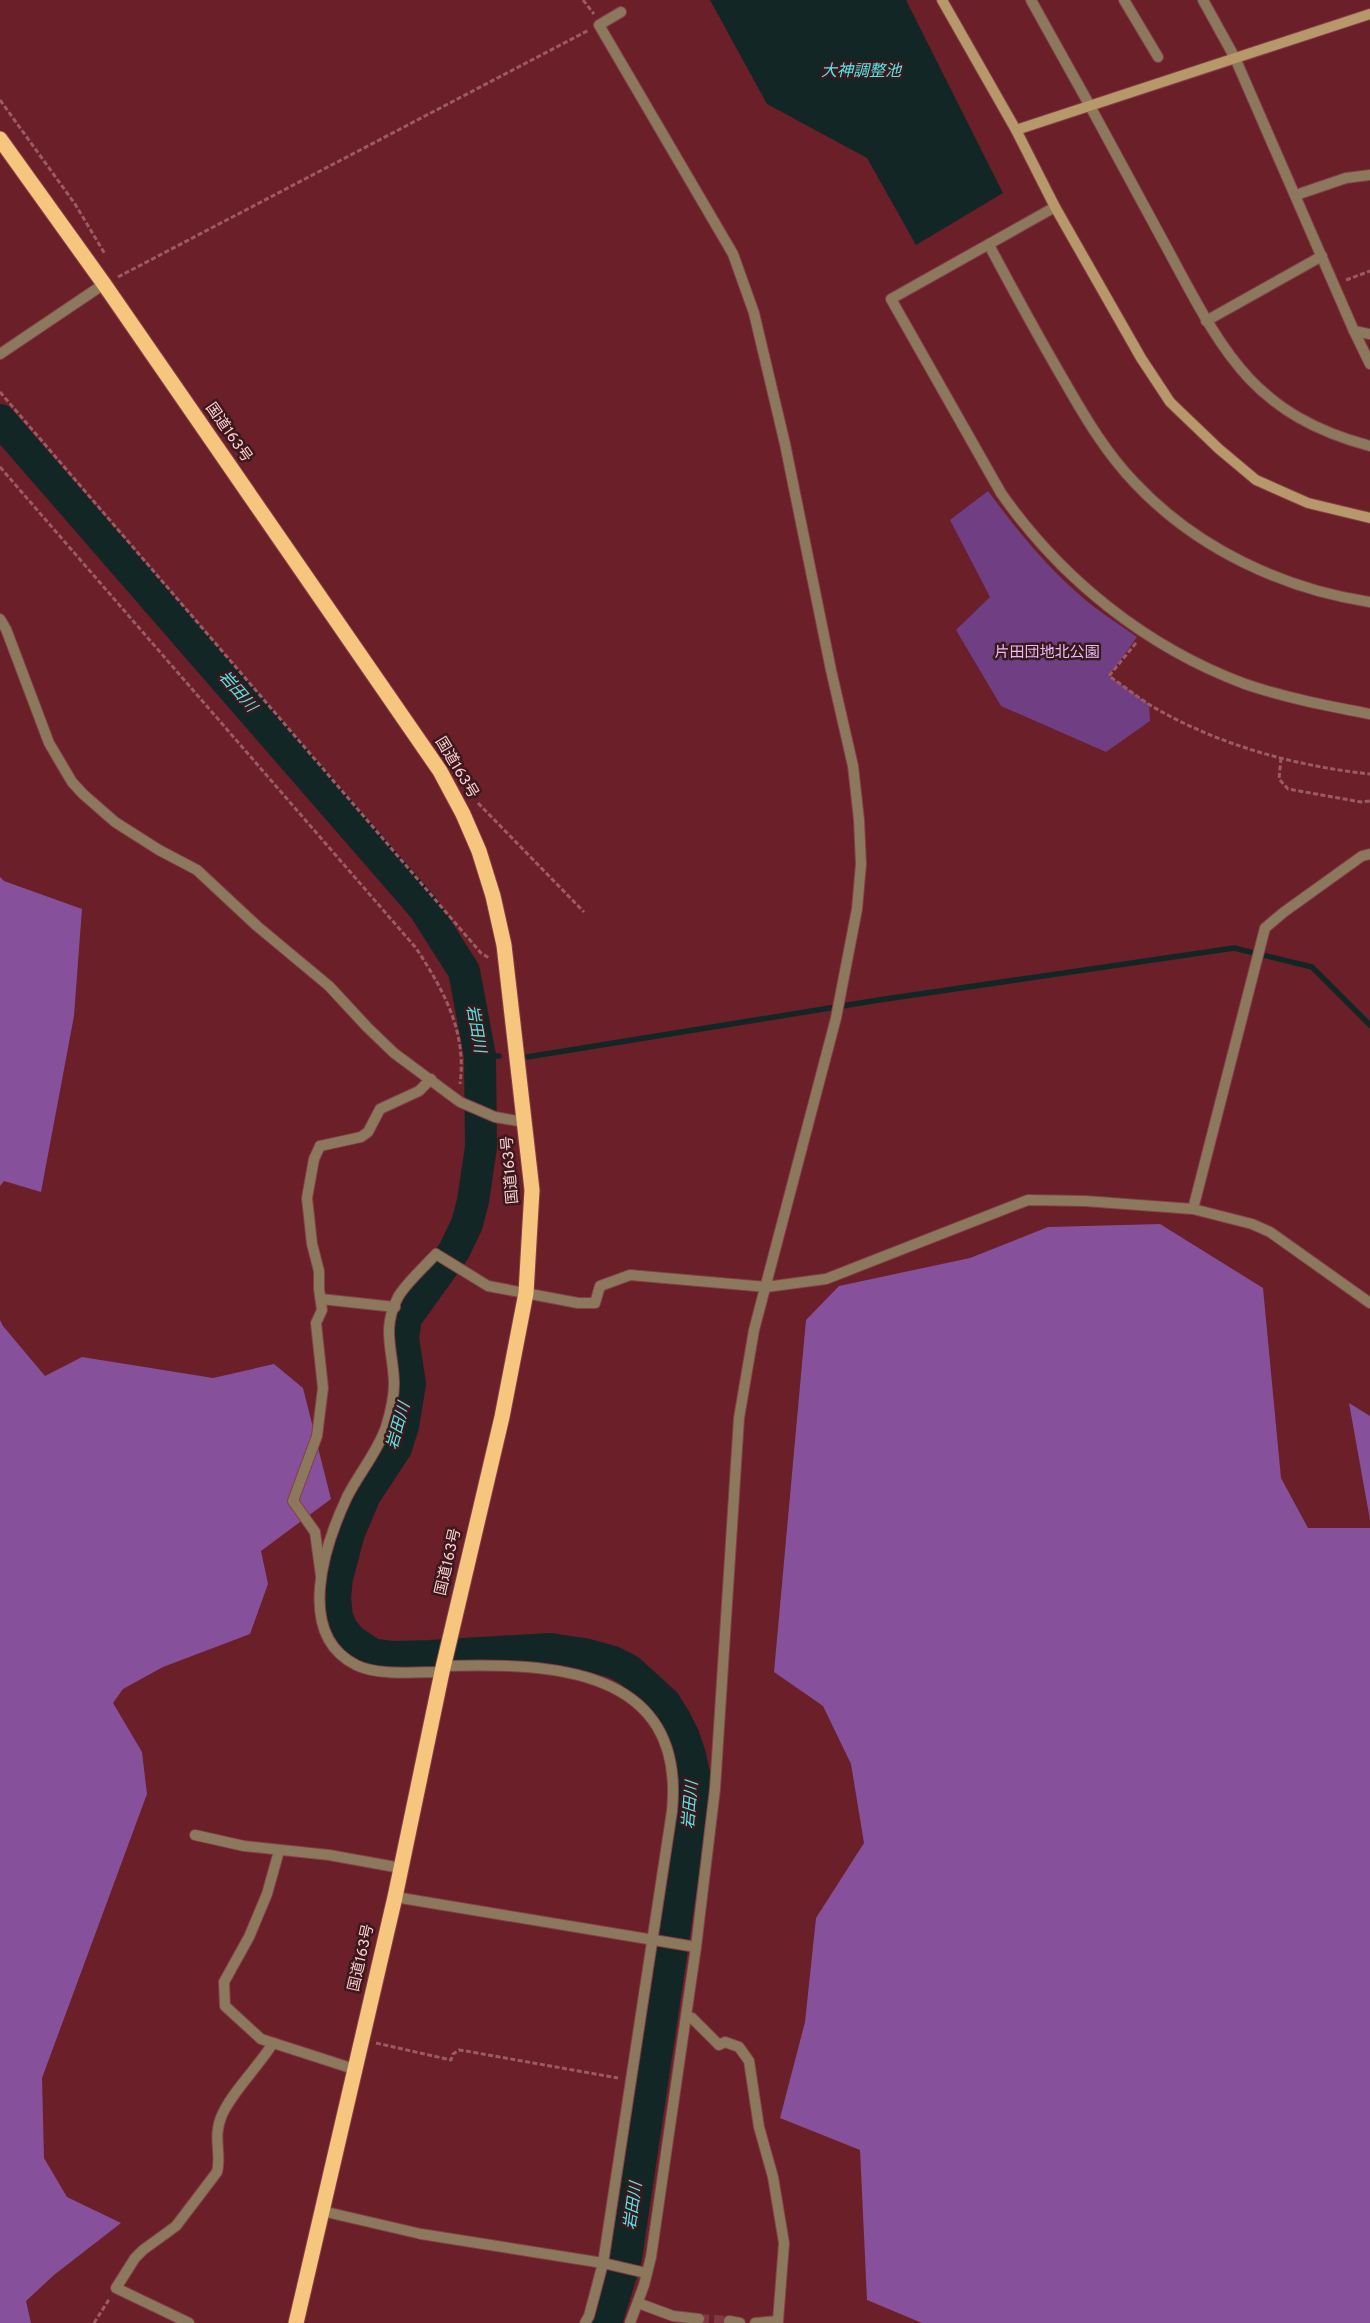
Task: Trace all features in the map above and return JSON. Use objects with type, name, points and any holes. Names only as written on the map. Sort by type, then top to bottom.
[{"type":"highway","name":"国道163号","points":[[0,139],[104,284],[440,771],[463,814],[479,851],[493,896],[506,961],[532,1190],[526,1293],[502,1417],[444,1666],[395,1897],[360,2040],[296,2323]]},
{"type":"street","points":[[942,0],[1016,130],[1055,207],[1141,358],[1170,402],[1219,449],[1256,480],[1308,503],[1370,518]]},
{"type":"street","points":[[1031,0],[1206,321],[1238,369],[1265,395],[1318,429],[1370,446]]},
{"type":"street","points":[[1124,0],[1158,58]]},
{"type":"street","points":[[1203,0],[1235,58],[1370,364]]},
{"type":"street","points":[[621,12],[599,25],[733,254],[754,313],[785,444],[831,670],[853,766],[860,820],[861,864],[857,909],[843,987],[754,1330],[739,1418],[715,1789],[693,1947],[686,2016],[652,2247],[641,2272],[638,2303],[630,2323]]},
{"type":"street","points":[[1016,130],[1370,14]]},
{"type":"street","points":[[1296,195],[1346,178],[1370,175]]},
{"type":"street","points":[[1055,207],[891,299],[960,422],[1015,514],[1055,560],[1081,584],[1121,618],[1144,632],[1222,674],[1246,684],[1306,702],[1370,714]]},
{"type":"street","points":[[989,245],[1038,336],[1091,426],[1135,484],[1183,525],[1239,560],[1297,585],[1326,594],[1370,602]]},
{"type":"street","points":[[1206,321],[1322,256]]},
{"type":"street","points":[[0,354],[104,284]]},
{"type":"street","points":[[1354,331],[1370,334]]},
{"type":"street","points":[[0,620],[6,629],[49,743],[64,770],[82,794],[114,822],[159,850],[197,870],[257,926],[329,986],[367,1028],[394,1053],[459,1100],[495,1117],[524,1122]]},
{"type":"street","points":[[1193,1209],[1265,928],[1284,912],[1362,856],[1370,854]]},
{"type":"street","points":[[321,1576],[315,1532],[293,1501],[317,1436],[322,1388],[316,1323],[322,1310],[307,1198],[314,1158],[320,1146],[361,1137],[372,1127],[380,1109],[419,1091],[431,1079]]},
{"type":"street","points":[[585,2323],[606,2263],[631,2080],[655,1940],[673,1799],[670,1759],[653,1720],[628,1696],[614,1688],[581,1675],[516,1665],[444,1666],[374,1670],[356,1666],[346,1659],[330,1640],[323,1628],[319,1597],[321,1576],[331,1537],[348,1496],[380,1441],[386,1426],[394,1382],[388,1333],[399,1297],[436,1254],[488,1286],[578,1303],[595,1303],[600,1286],[630,1275],[766,1287],[826,1279],[1028,1200],[1085,1201],[1193,1209],[1252,1224],[1270,1232],[1370,1303]]},
{"type":"street","points":[[321,1299],[395,1307]]},
{"type":"street","points":[[195,1835],[244,1846],[330,1855],[401,1868]]},
{"type":"street","points":[[279,1851],[267,1894],[249,1937],[224,1982],[225,2006],[261,2039],[354,2069]]},
{"type":"street","points":[[395,1897],[693,1947]]},
{"type":"street","points":[[686,2016],[692,2018],[719,2045],[725,2042],[739,2046],[749,2061],[759,2126],[773,2177],[784,2243],[778,2321],[755,2323]]},
{"type":"street","points":[[189,2323],[116,2288],[135,2258],[176,2226],[217,2172],[217,2129],[222,2114],[273,2043]]},
{"type":"street","points":[[322,2211],[421,2234],[606,2263],[641,2272]]},
{"type":"street","points":[[638,2303],[673,2316],[700,2318]]},
{"type":"street","points":[[729,2321],[740,2323]]},
{"type":"path","points":[[104,284],[599,25]]},
{"type":"path","points":[[1334,285],[1370,271]]},
{"type":"path","points":[[0,392],[481,953],[492,960],[506,961]]},
{"type":"path","points":[[0,467],[416,948],[439,984],[453,1014],[461,1047],[462,1071],[459,1100]]},
{"type":"path","points":[[1144,632],[1109,676],[1149,704],[1172,717],[1217,736],[1281,758],[1341,771],[1370,774]]},
{"type":"path","points":[[1281,758],[1279,778],[1288,789],[1361,802],[1370,800]]},
{"type":"path","points":[[360,2040],[451,2060],[453,2054],[459,2050],[631,2080]]},
{"type":"path","points":[[94,2323],[116,2288]]},
{"type":"green space","name":"片田団地北公園","points":[[988,491],[1056,573],[1102,613],[1137,637],[1109,676],[1149,704],[1150,721],[1106,752],[1001,706],[956,630],[990,597],[950,520]]},
{"type":"shaded area","points":[[0,877],[4,881],[82,909],[74,1016],[41,1192],[4,1181],[0,1186]]},
{"type":"shaded area","points":[[1160,1224],[1263,1288],[1281,1478],[1308,1528],[1370,1528],[1370,2323],[922,2323],[867,2300],[860,2150],[780,2118],[805,2022],[816,1918],[864,1843],[851,1764],[823,1706],[774,1672],[806,1320],[839,1286],[970,1258],[1048,1227]]},
{"type":"shaded area","points":[[0,1320],[45,1376],[82,1357],[213,1378],[274,1364],[303,1388],[331,1499],[261,1551],[268,1584],[250,1634],[163,1667],[123,1689],[113,1703],[142,1752],[147,1794],[42,2078],[44,2158],[67,2197],[121,2223],[54,2275],[26,2301],[31,2323],[0,2323]]},
{"type":"shaded area","points":[[1349,1403],[1370,1416],[1370,1520]]},
{"type":"water","name":"大神調整池","points":[[710,0],[906,0],[1003,193],[916,245],[867,158],[767,104]]},
{"type":"waterway","name":"岩田川","points":[[0,420],[424,908],[464,971],[480,1056],[481,1147],[473,1201],[467,1224],[454,1251],[406,1318],[403,1338],[410,1384],[403,1426],[396,1448],[365,1495],[349,1533],[337,1578],[335,1598],[337,1617],[342,1629],[351,1640],[372,1654],[392,1657],[429,1656],[550,1649],[584,1654],[613,1662],[629,1670],[665,1703],[684,1737],[695,1778],[694,1800],[626,2258],[606,2323]]},
{"type":"waterway","points":[[527,1057],[879,1000],[1234,948],[1312,967],[1370,1025]]},
{"type":"waterway","points":[[480,1056],[499,1056]]},
{"type":"tunnel","points":[[699,2319],[729,2321]]}]
